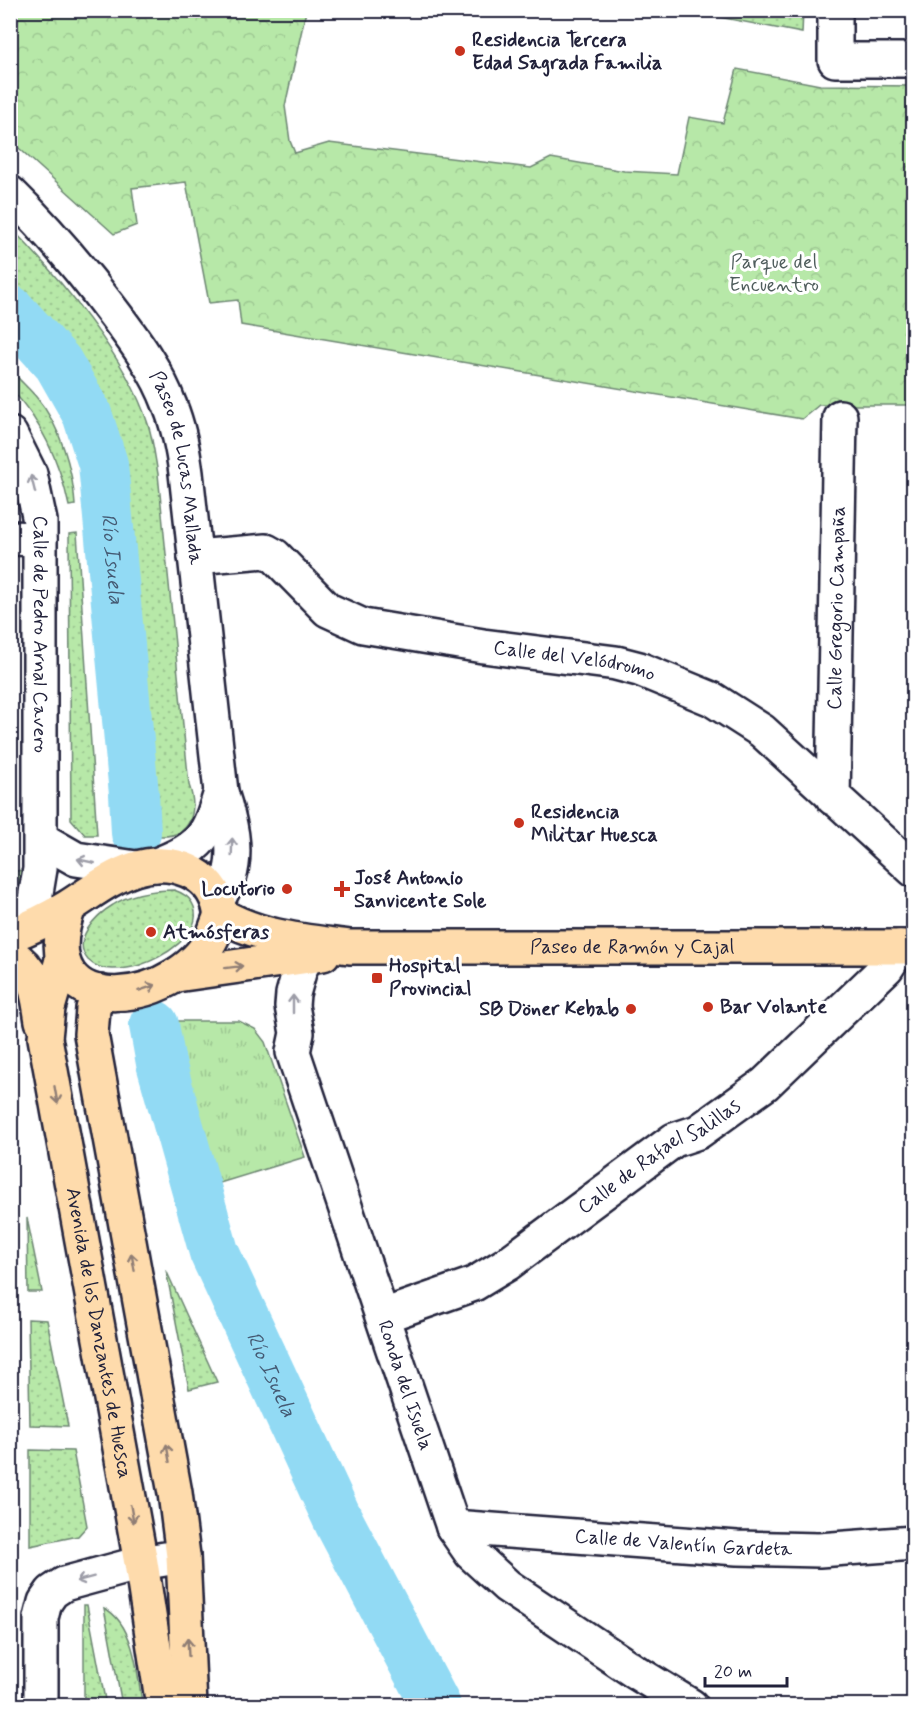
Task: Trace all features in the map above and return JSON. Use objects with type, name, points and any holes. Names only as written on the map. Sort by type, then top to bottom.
[{"type":"main road","name":"Paseo de Ramón y Cajal","points":[[146,867],[173,866],[188,869],[199,875],[210,885],[219,908],[238,925],[260,933],[289,939],[351,947],[907,947]]},
{"type":"main road","points":[[14,941],[108,882],[146,867]]},
{"type":"main road","points":[[14,941],[61,955],[62,928],[72,904]]},
{"type":"main road","name":"Paseo de Ramón y Cajal","points":[[176,975],[206,948],[215,933],[219,908]]},
{"type":"main road","points":[[14,941],[31,972],[45,1038]]},
{"type":"main road","name":"Paseo de Ramón y Cajal","points":[[61,955],[75,982],[84,987],[100,992],[134,992],[176,975],[306,957],[351,947]]},
{"type":"main road","name":"Avenida de los Danzantes de Huesca","points":[[61,955],[48,1008],[45,1038],[141,1563],[163,1706]]},
{"type":"main road","points":[[100,992],[93,1009],[91,1034],[175,1493],[183,1557],[190,1706]]},
{"type":"street","points":[[835,10],[835,60],[914,60]]},
{"type":"street","name":"Paseo de Lucas Mallada","points":[[10,193],[31,213],[89,280],[130,333],[154,372],[170,404],[179,431],[221,792],[231,825],[233,847],[229,878],[219,908]]},
{"type":"street","name":"Calle Gregorio Campaña","points":[[833,798],[840,417]]},
{"type":"street","name":"Calle de Pedro Arnal Cavero","points":[[10,434],[30,474],[37,500],[25,538],[40,839],[40,869],[35,899],[14,941]]},
{"type":"street","name":"Calle del Velódromo","points":[[195,557],[266,551],[275,556],[328,610],[363,626],[483,646],[616,663],[639,669],[712,699],[762,731],[914,870]]},
{"type":"street","name":"Paseo de Lucas Mallada","points":[[146,867],[179,856],[199,842],[211,824],[221,792]]},
{"type":"street","points":[[40,839],[76,859],[146,867]]},
{"type":"street","name":"Calle de Pedro Arnal Cavero","points":[[40,839],[49,866],[72,904]]},
{"type":"street","name":"Calle de Rafael Salillas","points":[[383,1316],[474,1284],[507,1264],[674,1140],[698,1132],[765,1084],[907,947]]},
{"type":"street","name":"Ronda del Isuela","points":[[306,957],[297,975],[293,994],[292,1006],[297,1033],[293,1052],[453,1527],[471,1553],[507,1586],[634,1671],[691,1706]]},
{"type":"street","name":"Calle de Valentín Gardeta","points":[[453,1527],[737,1548],[819,1550],[914,1543]]},
{"type":"street","points":[[41,1706],[41,1618],[48,1597],[64,1584],[141,1563],[183,1557]]},
{"type":"green space","name":"Parque del Encuentro","points":[[11,11],[306,11],[285,106],[290,141],[295,153],[329,143],[531,168],[551,158],[624,171],[677,174],[689,117],[723,123],[737,69],[820,85],[913,86],[913,405],[819,405],[802,419],[241,325],[238,300],[209,303],[186,182],[132,188],[137,225],[114,234],[11,141]]},
{"type":"green space","points":[[688,11],[803,11],[802,33]]},
{"type":"green space","points":[[11,228],[70,294],[108,346],[138,399],[150,430],[158,474],[189,785],[193,804],[190,821],[179,832],[170,835],[159,836],[157,830],[122,460],[105,407],[74,351],[11,282]]},
{"type":"green space","points":[[11,370],[37,398],[59,434],[68,463],[75,505],[69,506],[48,443],[22,401],[11,389]]},
{"type":"green space","points":[[77,533],[97,835],[85,835],[71,819],[69,534]]},
{"type":"green space","points":[[23,870],[20,901],[11,918],[11,872]]},
{"type":"green space","points":[[174,890],[183,894],[190,901],[194,907],[195,917],[192,927],[178,944],[149,962],[130,968],[103,968],[88,960],[83,952],[84,936],[93,922],[106,909],[134,895]]},
{"type":"green space","points":[[166,1021],[239,1021],[255,1029],[265,1042],[305,1157],[213,1185]]},
{"type":"green space","points":[[27,1218],[42,1292],[28,1292]]},
{"type":"green space","points":[[166,1270],[217,1382],[189,1389]]},
{"type":"green space","points":[[28,1319],[47,1320],[68,1426],[30,1425]]},
{"type":"green space","points":[[30,1450],[73,1451],[87,1526],[78,1536],[30,1546]]},
{"type":"green space","points":[[84,1605],[87,1605],[106,1705],[84,1705]]},
{"type":"green space","points":[[104,1608],[122,1625],[133,1650],[139,1678],[142,1704],[140,1705],[122,1705]]},
{"type":"waterway","name":"Río Isuela","points":[[10,310],[58,363],[87,414],[103,464],[136,833]]},
{"type":"waterway","name":"Río Isuela","points":[[154,1025],[161,1063],[214,1252],[339,1522],[436,1706]]},
{"type":"place","name":"Residencia Tercera Edad Sagrada Familia","points":[[460,51]]},
{"type":"place","name":"Residencia Militar Huesca","points":[[519,823]]},
{"type":"place","name":"Locutorio","points":[[287,889]]},
{"type":"place","name":"José Antonio Sanvicente Sole","points":[[342,889]]},
{"type":"place","name":"Atmósferas","points":[[151,932]]},
{"type":"place","name":"Hospital Provincial","points":[[377,978]]},
{"type":"place","name":"Bar Volante","points":[[708,1007]]},
{"type":"place","name":"SB Döner Kebab","points":[[631,1009]]}]
